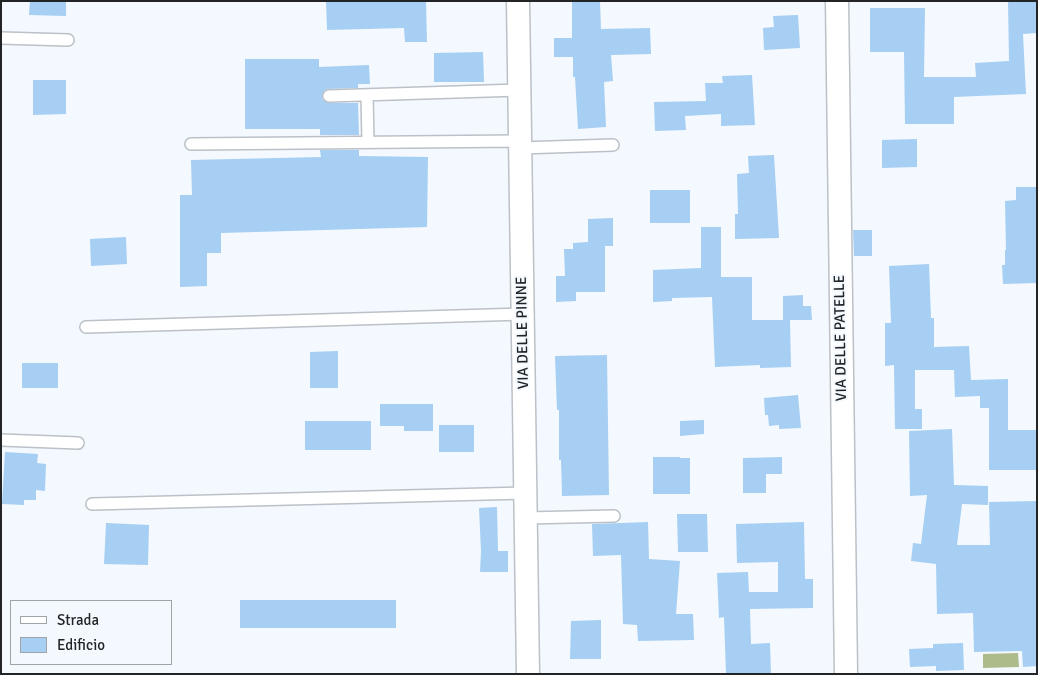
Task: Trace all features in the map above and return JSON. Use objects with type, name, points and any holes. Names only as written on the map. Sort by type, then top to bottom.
[{"type":"street","name":"VIA DELLE PINNE","points":[[518,1],[528,674]]},
{"type":"street","name":"VIA DELLE PATELLE","points":[[837,1],[846,674]]},
{"type":"lane","points":[[1,38],[68,40]]},
{"type":"lane","points":[[329,96],[519,90]]},
{"type":"lane","points":[[367,95],[368,142]]},
{"type":"lane","points":[[191,144],[368,142],[613,145]]},
{"type":"lane","points":[[86,327],[522,314]]},
{"type":"lane","points":[[1,440],[78,443]]},
{"type":"lane","points":[[92,504],[525,493]]},
{"type":"lane","points":[[526,518],[614,516]]},
{"type":"shaded area","points":[[1018,653],[1019,667],[983,668],[983,654]]},
{"type":"building","points":[[30,1],[66,1],[66,16],[29,15]]},
{"type":"building","points":[[326,1],[426,1],[427,42],[405,42],[404,28],[327,30]]},
{"type":"building","points":[[572,1],[600,1],[601,29],[650,28],[651,54],[611,55],[613,81],[604,82],[606,127],[578,129],[573,57],[554,57],[554,38],[572,38]]},
{"type":"building","points":[[1008,1],[1037,1],[1037,33],[1023,34],[1026,94],[954,97],[954,124],[905,124],[904,52],[870,52],[870,8],[925,8],[924,77],[976,77],[975,63],[1009,61]]},
{"type":"building","points":[[798,15],[800,48],[764,50],[763,28],[774,27],[773,16]]},
{"type":"building","points":[[483,52],[484,82],[434,82],[434,53]]},
{"type":"building","points":[[245,59],[319,59],[319,67],[369,65],[370,84],[358,84],[358,88],[328,89],[325,90],[322,96],[323,100],[329,103],[358,103],[359,135],[320,135],[320,129],[245,129]]},
{"type":"building","points":[[752,75],[755,125],[721,126],[721,114],[685,116],[686,130],[655,131],[654,102],[706,101],[705,83],[723,83],[722,76]]},
{"type":"building","points":[[33,80],[66,80],[66,114],[33,115]]},
{"type":"building","points":[[917,139],[917,167],[882,168],[882,140]]},
{"type":"building","points":[[320,150],[359,150],[359,156],[428,157],[427,227],[221,233],[221,253],[207,253],[207,286],[180,287],[180,195],[192,195],[191,160],[321,157]]},
{"type":"building","points":[[774,155],[779,238],[735,239],[735,214],[738,214],[737,174],[749,173],[748,156]]},
{"type":"building","points":[[1016,187],[1037,187],[1037,283],[1003,284],[1002,265],[1005,265],[1006,250],[1005,201],[1016,200]]},
{"type":"building","points":[[650,190],[690,190],[690,223],[650,223]]},
{"type":"building","points":[[613,218],[613,246],[605,246],[605,292],[576,292],[576,301],[556,302],[556,276],[565,276],[564,249],[573,249],[573,243],[588,242],[588,219]]},
{"type":"building","points":[[701,227],[721,227],[721,277],[752,277],[752,320],[783,320],[783,296],[803,295],[803,306],[811,306],[812,320],[790,320],[791,367],[760,368],[760,365],[715,367],[712,297],[672,298],[672,301],[653,302],[653,270],[701,268]]},
{"type":"building","points":[[853,230],[872,230],[872,256],[854,256]]},
{"type":"building","points":[[126,237],[127,264],[91,266],[90,239]]},
{"type":"building","points":[[929,264],[931,318],[934,318],[934,347],[969,346],[971,380],[1008,379],[1008,430],[1037,430],[1037,470],[989,470],[989,408],[980,408],[980,396],[955,397],[954,370],[915,370],[915,409],[922,409],[922,429],[895,429],[894,365],[885,366],[885,323],[891,323],[889,266]]},
{"type":"building","points":[[338,351],[338,388],[310,388],[310,352]]},
{"type":"building","points":[[607,355],[609,495],[562,496],[555,356]]},
{"type":"building","points":[[22,363],[58,363],[58,388],[22,388]]},
{"type":"building","points":[[798,395],[801,428],[779,429],[779,425],[769,426],[768,415],[765,415],[764,398]]},
{"type":"building","points":[[380,404],[433,404],[433,431],[404,431],[404,426],[380,426]]},
{"type":"building","points":[[704,420],[704,434],[680,436],[680,421]]},
{"type":"building","points":[[305,421],[371,421],[371,450],[305,450]]},
{"type":"building","points":[[439,425],[474,425],[474,452],[439,452]]},
{"type":"building","points":[[952,429],[954,485],[988,486],[988,505],[962,504],[957,545],[990,545],[989,502],[1037,501],[1037,666],[1023,667],[1022,651],[974,652],[973,613],[937,614],[936,564],[911,561],[913,543],[921,544],[927,495],[910,496],[909,431]]},
{"type":"building","points":[[5,452],[38,454],[37,463],[46,464],[45,491],[36,490],[36,500],[24,500],[24,505],[2,504]]},
{"type":"building","points":[[653,457],[690,458],[690,494],[653,494]]},
{"type":"building","points":[[782,457],[782,474],[766,474],[766,493],[743,493],[743,458]]},
{"type":"building","points":[[497,507],[498,551],[508,551],[508,572],[480,572],[479,508]]},
{"type":"building","points":[[677,514],[707,514],[708,552],[678,552]]},
{"type":"building","points":[[648,522],[649,559],[680,561],[676,614],[693,614],[694,640],[638,641],[637,625],[623,624],[621,555],[593,556],[592,524]]},
{"type":"building","points":[[804,522],[805,579],[813,579],[813,608],[750,609],[751,644],[770,643],[771,674],[726,674],[724,617],[719,618],[717,573],[748,572],[749,592],[778,592],[778,562],[737,563],[736,524]]},
{"type":"building","points":[[106,523],[149,525],[148,565],[104,564]]},
{"type":"building","points":[[240,600],[396,600],[396,628],[240,628]]},
{"type":"building","points":[[601,620],[601,659],[570,659],[571,621]]},
{"type":"building","points":[[963,643],[964,670],[936,671],[936,666],[910,667],[909,649],[933,648],[933,644]]}]
